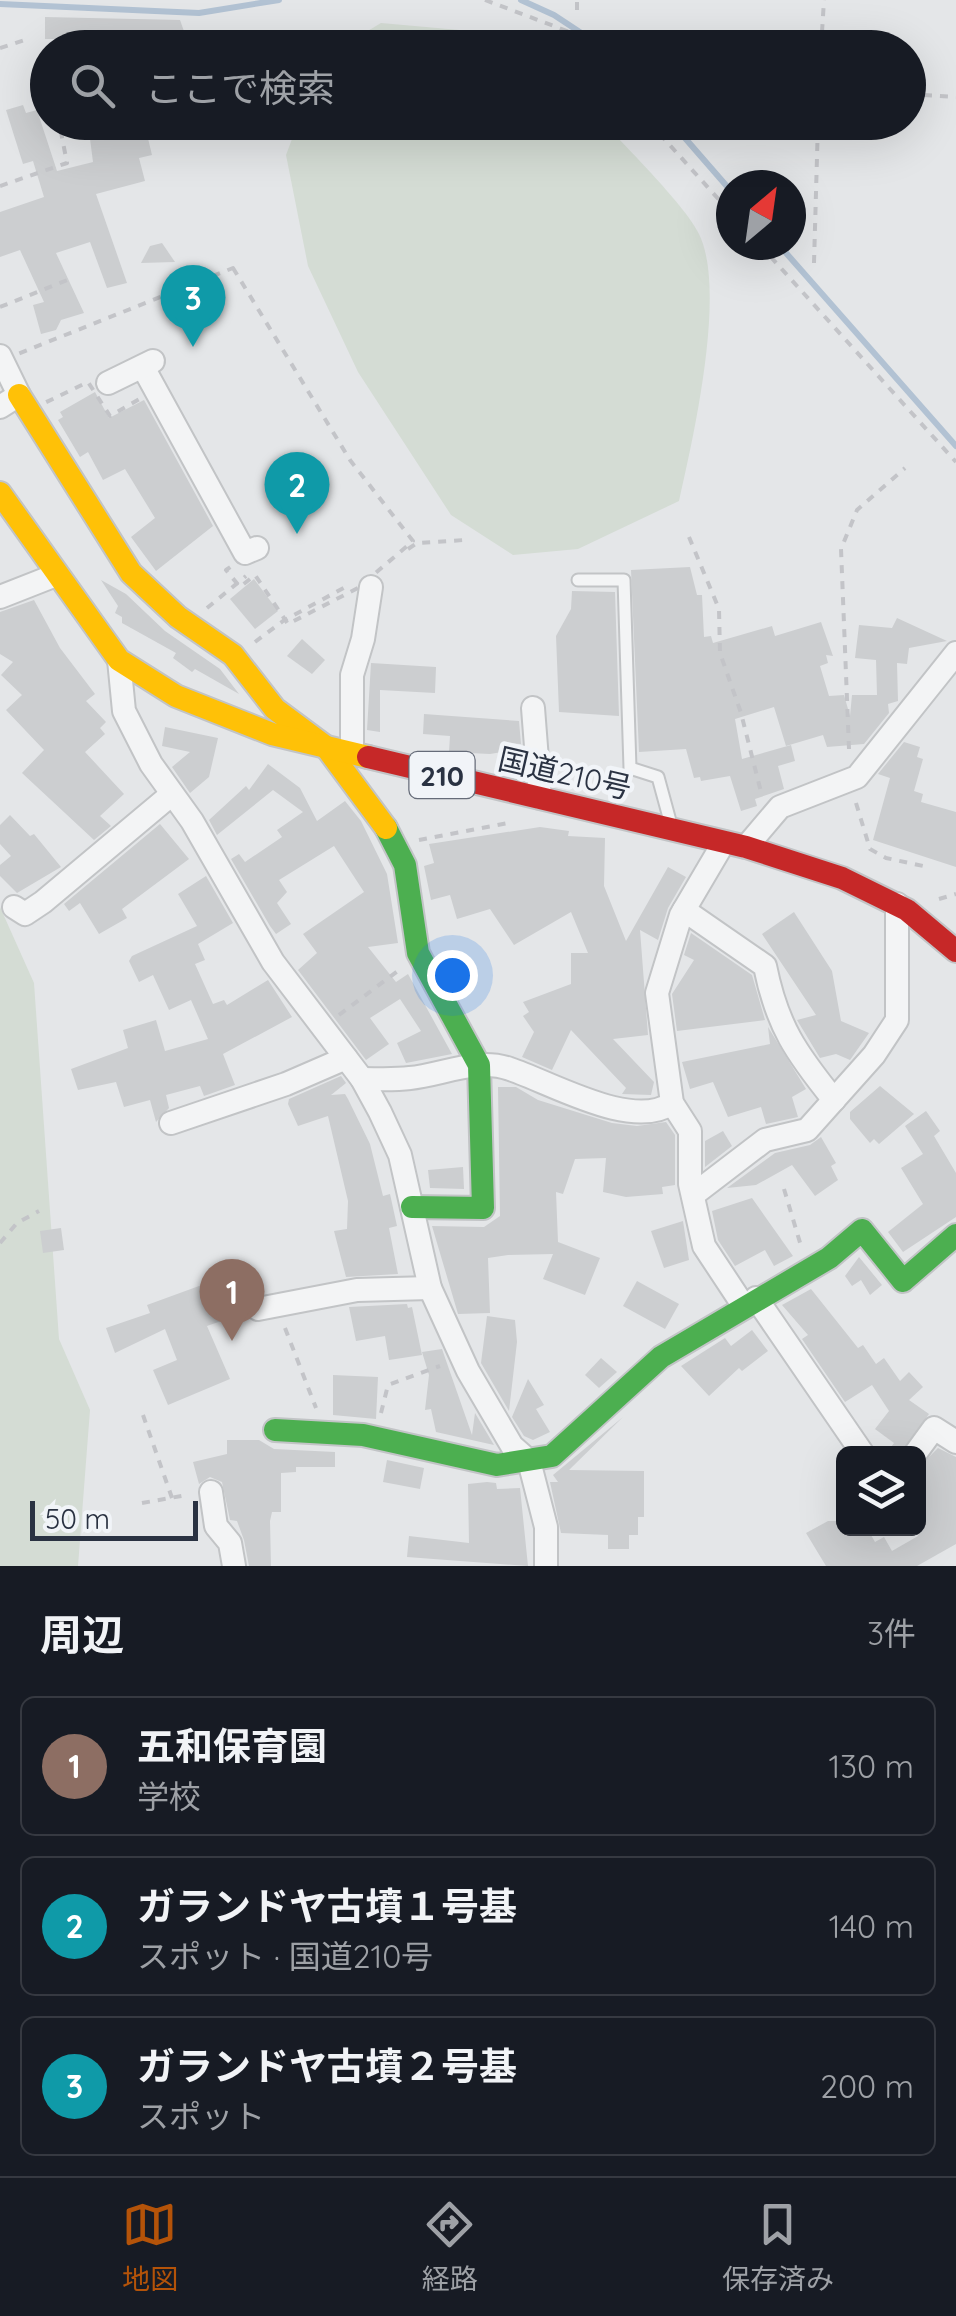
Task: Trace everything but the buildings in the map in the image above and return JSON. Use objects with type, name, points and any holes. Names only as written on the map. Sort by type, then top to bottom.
[{"type":"main road","points":[[10,401],[132,573],[188,623],[235,657],[274,708],[326,747],[378,811],[405,865],[420,955],[479,1065],[483,1208],[412,1207]]},
{"type":"main road","name":"国道210号","points":[[0,493],[119,660],[176,696],[272,734],[735,845],[842,878],[896,904],[956,951]]},
{"type":"main road","points":[[275,1430],[375,1437],[497,1464],[552,1456],[661,1357],[808,1270],[862,1230],[903,1281],[956,1236]]},
{"type":"street","points":[[0,356],[10,401]]},
{"type":"street","points":[[108,384],[148,364],[246,553],[258,548]]},
{"type":"street","points":[[0,598],[56,575]]},
{"type":"street","points":[[352,753],[352,675],[363,638],[370,587]]},
{"type":"street","points":[[857,1446],[750,1301],[704,1246],[693,1195],[690,1132],[672,1102],[657,993],[684,910],[735,845],[768,822],[780,807],[853,778],[956,653]]},
{"type":"street","points":[[119,660],[124,712],[273,962],[362,1079],[400,1155],[430,1288],[463,1359],[512,1446],[529,1461],[546,1527],[546,1566]]},
{"type":"street","points":[[533,708],[540,798]]},
{"type":"street","points":[[14,907],[25,914],[43,902],[172,794]]},
{"type":"street","points":[[693,1195],[765,1140],[806,1130],[897,1020],[896,904]]},
{"type":"street","points":[[684,910],[765,966],[774,1012],[793,1049],[834,1100]]},
{"type":"street","points":[[171,1123],[286,1084],[346,1058]]},
{"type":"street","points":[[362,1079],[410,1078],[479,1065],[505,1067],[628,1112],[658,1113],[672,1102]]},
{"type":"street","points":[[268,1307],[357,1290],[430,1288]]},
{"type":"street","points":[[921,1446],[934,1428],[956,1442]]},
{"type":"street","points":[[212,1492],[216,1526],[230,1543],[234,1566]]},
{"type":"lane","points":[[578,580],[624,580],[630,768],[658,776],[672,830]]},
{"type":"path","points":[[486,0],[564,30]]},
{"type":"path","points":[[577,0],[577,10]]},
{"type":"path","points":[[822,30],[824,0]]},
{"type":"path","points":[[0,48],[24,40]]},
{"type":"path","points":[[926,96],[956,98]]},
{"type":"path","points":[[0,186],[67,164],[62,140]]},
{"type":"path","points":[[666,140],[716,196]]},
{"type":"path","points":[[814,262],[817,140]]},
{"type":"path","points":[[774,260],[956,462]]},
{"type":"path","points":[[232,268],[350,460],[413,541],[358,588],[288,624],[256,575],[240,587],[237,584],[226,570],[243,558],[148,394],[110,416],[88,382],[32,409],[5,359],[232,268]]},
{"type":"path","points":[[0,307],[70,279]]},
{"type":"path","points":[[905,468],[858,510],[841,549],[853,778],[870,849],[886,858],[928,867]]},
{"type":"path","points":[[689,536],[718,609],[720,653],[741,713],[768,822]]},
{"type":"path","points":[[235,657],[282,621],[417,543],[464,540]]},
{"type":"path","points":[[188,623],[246,576]]},
{"type":"path","points":[[395,845],[519,821]]},
{"type":"path","points":[[323,1027],[420,955]]},
{"type":"path","points":[[784,1189],[808,1270]]},
{"type":"path","points":[[0,1243],[17,1223],[39,1212]]},
{"type":"path","points":[[268,1307],[328,1433]]},
{"type":"path","points":[[375,1437],[388,1384],[463,1359]]},
{"type":"path","points":[[142,1415],[172,1498]]},
{"type":"path","points":[[142,1503],[212,1492]]},
{"type":"shaded area","points":[[381,23],[460,30],[369,30]]},
{"type":"shaded area","points":[[292,140],[619,140],[693,223],[707,259],[710,291],[705,366],[679,501],[578,549],[513,555],[451,515],[358,372],[308,266],[286,155]]},
{"type":"shaded area","points":[[0,907],[34,983],[59,1339],[90,1410],[78,1566],[0,1566]]},
{"type":"waterway","points":[[0,4],[199,13],[279,0]]},
{"type":"waterway","points":[[521,0],[577,30]]},
{"type":"waterway","points":[[687,140],[716,174]]},
{"type":"waterway","points":[[792,260],[956,446]]},
{"type":"traffic: fast","points":[[386,828],[405,865],[418,953],[479,1065],[483,1208],[412,1207]]},
{"type":"traffic: fast","points":[[275,1430],[363,1435],[497,1465],[552,1456],[661,1357],[829,1258],[862,1230],[903,1281],[956,1235]]},
{"type":"traffic: slow","points":[[19,395],[131,573],[178,617],[233,655],[275,709],[326,747],[386,828]]},
{"type":"traffic: slow","points":[[0,493],[119,660],[176,696],[272,734],[368,757]]},
{"type":"traffic: jam","points":[[368,757],[746,847],[842,878],[907,910],[956,951]]},
{"type":"place","name":"ガランドヤ古墳２号基","points":[[193,347]]},
{"type":"place","name":"ガランドヤ古墳１号基","points":[[297,534]]},
{"type":"place","name":"五和保育園","points":[[232,1341]]}]
